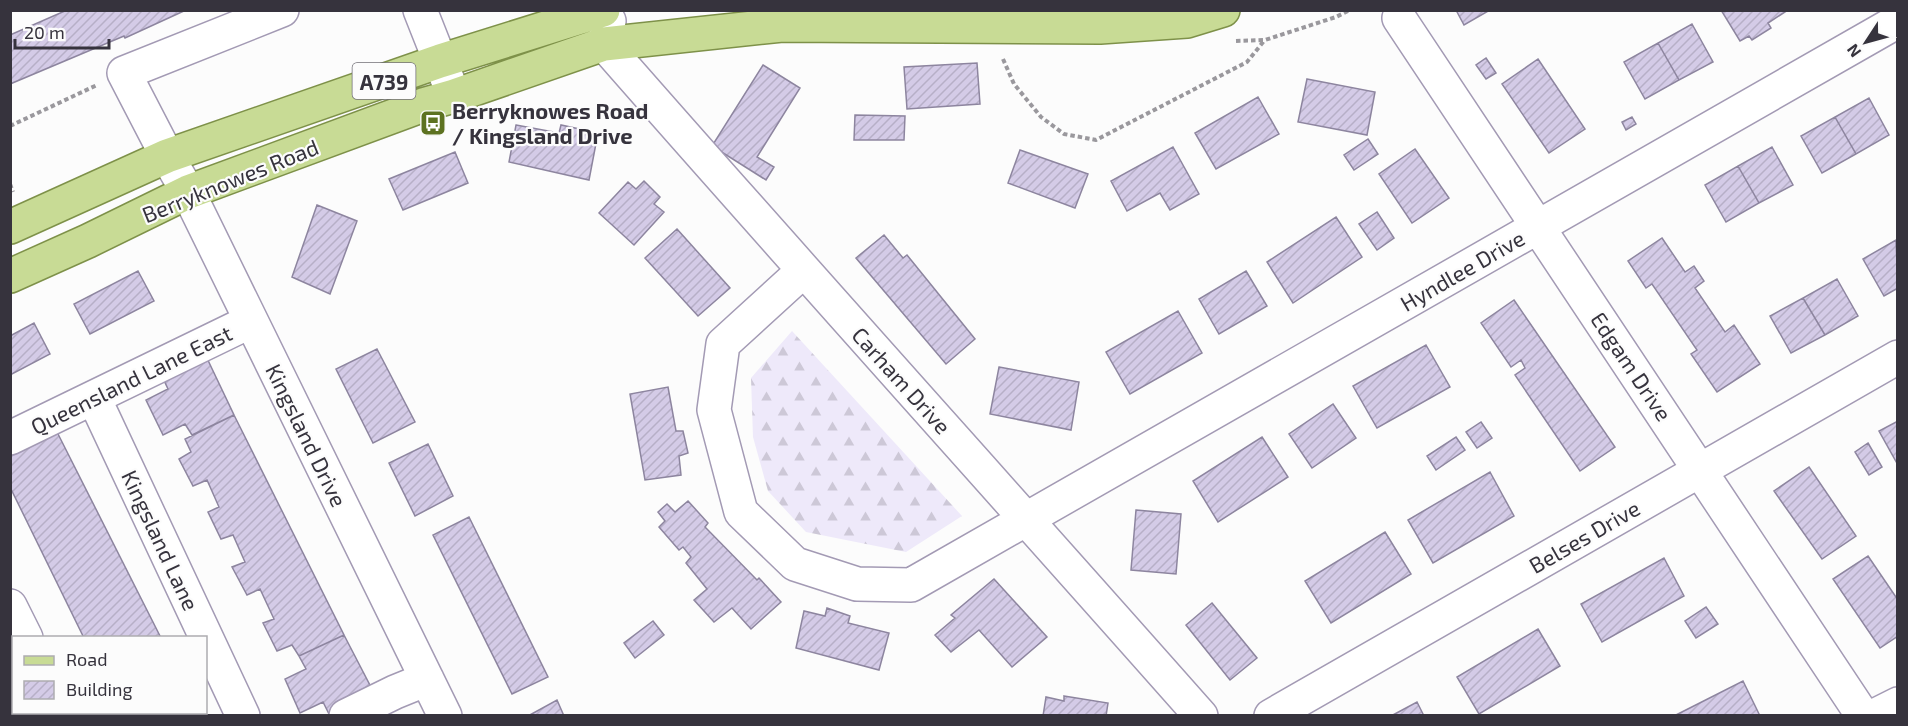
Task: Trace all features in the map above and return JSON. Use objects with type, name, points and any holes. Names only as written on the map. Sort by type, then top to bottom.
[{"type":"main road","name":"Berryknowes Road","points":[[10,227],[167,156],[440,61],[603,10]]},
{"type":"main road","name":"Berryknowes Road","points":[[10,276],[188,192],[426,104],[604,44],[782,25],[1100,27],[1187,21],[1223,10]]},
{"type":"street","points":[[124,72],[282,10]]},
{"type":"street","points":[[420,10],[454,96]]},
{"type":"street","points":[[604,44],[611,10]]},
{"type":"street","name":"Edgam Drive","points":[[1399,18],[1863,716]]},
{"type":"street","name":"Hyndlee Drive","points":[[803,271],[723,344],[714,410],[741,512],[795,564],[857,584],[911,585],[1898,21]]},
{"type":"street","name":"Carham Drive","points":[[604,44],[803,271],[1201,716]]},
{"type":"street","name":"Berryknowes Road","points":[[124,72],[167,156]]},
{"type":"street","name":"Kingsland Drive","points":[[167,156],[188,192],[445,716]]},
{"type":"street","name":"Queensland Lane East","points":[[10,438],[251,321]]},
{"type":"street","name":"Belses Drive","points":[[1271,716],[1898,357]]},
{"type":"street","name":"Kingsland Lane","points":[[94,398],[206,636]]},
{"type":"street","points":[[10,606],[25,636]]},
{"type":"street","name":"Kingsland Lane","points":[[207,639],[243,716]]},
{"type":"street","points":[[346,716],[427,679]]},
{"type":"street","points":[[1874,716],[1898,704]]},
{"type":"path","points":[[1002,57],[1014,84],[1041,117],[1064,134],[1096,140],[1247,62],[1265,40]]},
{"type":"path","points":[[10,126],[124,72]]},
{"type":"green space","points":[[792,331],[962,516],[906,552],[806,532],[768,491],[753,437],[751,378]]},
{"type":"building","points":[[67,10],[186,10],[125,38],[124,36],[10,84],[10,35]]},
{"type":"building","points":[[1456,10],[1490,10],[1464,25]]},
{"type":"building","points":[[1721,10],[1788,10],[1768,23],[1771,28],[1752,40],[1749,36],[1740,41]]},
{"type":"building","points":[[1692,24],[1713,62],[1679,80],[1658,43]]},
{"type":"building","points":[[1658,43],[1679,80],[1645,99],[1624,62]]},
{"type":"building","points":[[1486,58],[1496,73],[1486,79],[1476,65]]},
{"type":"building","points":[[1538,59],[1585,129],[1549,153],[1502,84]]},
{"type":"building","points":[[977,63],[980,104],[907,109],[904,67]]},
{"type":"building","points":[[763,65],[800,88],[757,157],[774,167],[766,180],[712,146]]},
{"type":"building","points":[[1307,79],[1375,92],[1367,135],[1298,122]]},
{"type":"building","points":[[1258,97],[1279,134],[1216,169],[1195,133]]},
{"type":"building","points":[[1869,98],[1889,135],[1856,154],[1835,117]]},
{"type":"building","points":[[855,115],[905,116],[904,140],[854,140]]},
{"type":"building","points":[[1632,117],[1636,124],[1626,130],[1622,122]]},
{"type":"building","points":[[1835,117],[1856,154],[1822,173],[1801,136]]},
{"type":"building","points":[[516,125],[559,133],[561,125],[598,133],[589,180],[509,162]]},
{"type":"building","points":[[1368,139],[1378,154],[1354,170],[1344,155]]},
{"type":"building","points":[[1173,147],[1199,194],[1170,210],[1160,193],[1127,211],[1111,181]]},
{"type":"building","points":[[1772,147],[1793,185],[1759,203],[1738,166]]},
{"type":"building","points":[[1415,149],[1449,198],[1412,223],[1379,174]]},
{"type":"building","points":[[1020,150],[1088,174],[1075,208],[1008,183]]},
{"type":"building","points":[[455,152],[468,183],[403,210],[389,179]]},
{"type":"building","points":[[1738,166],[1759,203],[1726,222],[1705,185]]},
{"type":"building","points":[[644,181],[660,197],[654,204],[664,212],[634,245],[599,213],[628,182],[636,189]]},
{"type":"building","points":[[317,205],[357,221],[330,294],[292,277]]},
{"type":"building","points":[[1377,212],[1394,238],[1377,250],[1359,224]]},
{"type":"building","points":[[1336,217],[1362,257],[1293,303],[1267,262]]},
{"type":"building","points":[[677,229],[730,288],[698,316],[645,258]]},
{"type":"building","points":[[884,235],[903,258],[907,255],[975,339],[946,364],[856,258]]},
{"type":"building","points":[[1662,238],[1685,272],[1694,266],[1704,281],[1695,288],[1725,332],[1734,325],[1760,364],[1717,392],[1691,354],[1697,350],[1652,284],[1646,288],[1628,261]]},
{"type":"building","points":[[1896,240],[1898,288],[1884,296],[1863,259]]},
{"type":"building","points":[[138,271],[154,301],[90,334],[74,304]]},
{"type":"building","points":[[1246,271],[1267,306],[1219,334],[1199,299]]},
{"type":"building","points":[[1837,279],[1858,316],[1825,335],[1803,298]]},
{"type":"building","points":[[1803,298],[1825,335],[1791,353],[1770,316]]},
{"type":"building","points":[[1514,300],[1615,447],[1580,471],[1515,375],[1525,368],[1521,360],[1511,367],[1481,323]]},
{"type":"building","points":[[1178,311],[1202,353],[1130,394],[1106,352]]},
{"type":"building","points":[[34,323],[50,354],[10,375],[10,336]]},
{"type":"building","points":[[1426,345],[1450,387],[1377,428],[1353,386]]},
{"type":"building","points":[[377,349],[415,422],[373,443],[336,369]]},
{"type":"building","points":[[205,354],[234,415],[192,435],[185,424],[163,435],[146,400],[168,389],[161,374]]},
{"type":"building","points":[[999,367],[1079,382],[1071,430],[990,414]]},
{"type":"building","points":[[668,387],[676,431],[683,431],[688,453],[679,456],[681,475],[645,480],[630,394]]},
{"type":"building","points":[[1333,404],[1356,438],[1312,468],[1289,434]]},
{"type":"building","points":[[234,415],[344,635],[299,656],[292,645],[277,651],[263,623],[274,619],[260,589],[247,595],[232,567],[245,562],[233,535],[221,539],[208,512],[219,507],[207,480],[193,486],[179,459],[191,452],[185,439]]},
{"type":"building","points":[[1898,421],[1898,465],[1879,431]]},
{"type":"building","points":[[1481,422],[1492,438],[1477,448],[1466,432]]},
{"type":"building","points":[[56,430],[160,636],[83,636],[10,487],[10,453]]},
{"type":"building","points":[[1262,437],[1288,477],[1218,522],[1193,481]]},
{"type":"building","points":[[1456,437],[1465,450],[1436,470],[1427,456]]},
{"type":"building","points":[[1868,443],[1882,467],[1869,475],[1855,452]]},
{"type":"building","points":[[428,444],[453,496],[415,516],[389,463]]},
{"type":"building","points":[[1809,467],[1856,536],[1822,559],[1774,491]]},
{"type":"building","points":[[1490,472],[1514,516],[1433,563],[1408,520]]},
{"type":"building","points":[[688,501],[708,523],[705,527],[781,602],[751,629],[732,608],[714,622],[694,600],[707,589],[686,563],[691,557],[683,547],[679,550],[659,527],[665,521],[658,512],[667,504],[675,512]]},
{"type":"building","points":[[1136,510],[1181,514],[1176,574],[1131,570]]},
{"type":"building","points":[[469,517],[548,677],[512,694],[433,535]]},
{"type":"building","points":[[1385,532],[1411,574],[1331,623],[1305,581]]},
{"type":"building","points":[[1868,556],[1898,600],[1898,636],[1880,648],[1833,579]]},
{"type":"building","points":[[1664,558],[1684,596],[1602,642],[1581,604]]},
{"type":"building","points":[[994,579],[1047,637],[1012,667],[979,630],[951,652],[935,635],[955,618],[951,615]]},
{"type":"building","points":[[1212,603],[1257,658],[1230,680],[1186,625]]},
{"type":"building","points":[[1706,607],[1718,624],[1696,638],[1685,621]]},
{"type":"building","points":[[827,608],[850,616],[848,623],[889,633],[879,670],[796,648],[804,611],[825,616]]},
{"type":"building","points":[[653,621],[664,635],[635,658],[624,643]]},
{"type":"building","points":[[1538,629],[1560,666],[1479,714],[1457,677]]},
{"type":"building","points":[[344,635],[374,693],[330,716],[323,702],[300,713],[285,679],[306,669],[299,656]]},
{"type":"building","points":[[1743,681],[1760,716],[1674,716]]},
{"type":"building","points":[[1064,696],[1108,703],[1106,716],[1043,716],[1046,697],[1064,701]]},
{"type":"building","points":[[557,700],[564,716],[528,716]]},
{"type":"building","points":[[1417,702],[1424,716],[1391,716]]},
{"type":"building","points":[[122,714],[199,714],[200,716],[122,716]]},
{"type":"place","name":"Berryknowes Road / Kingsland Drive","points":[[433,123]]}]
